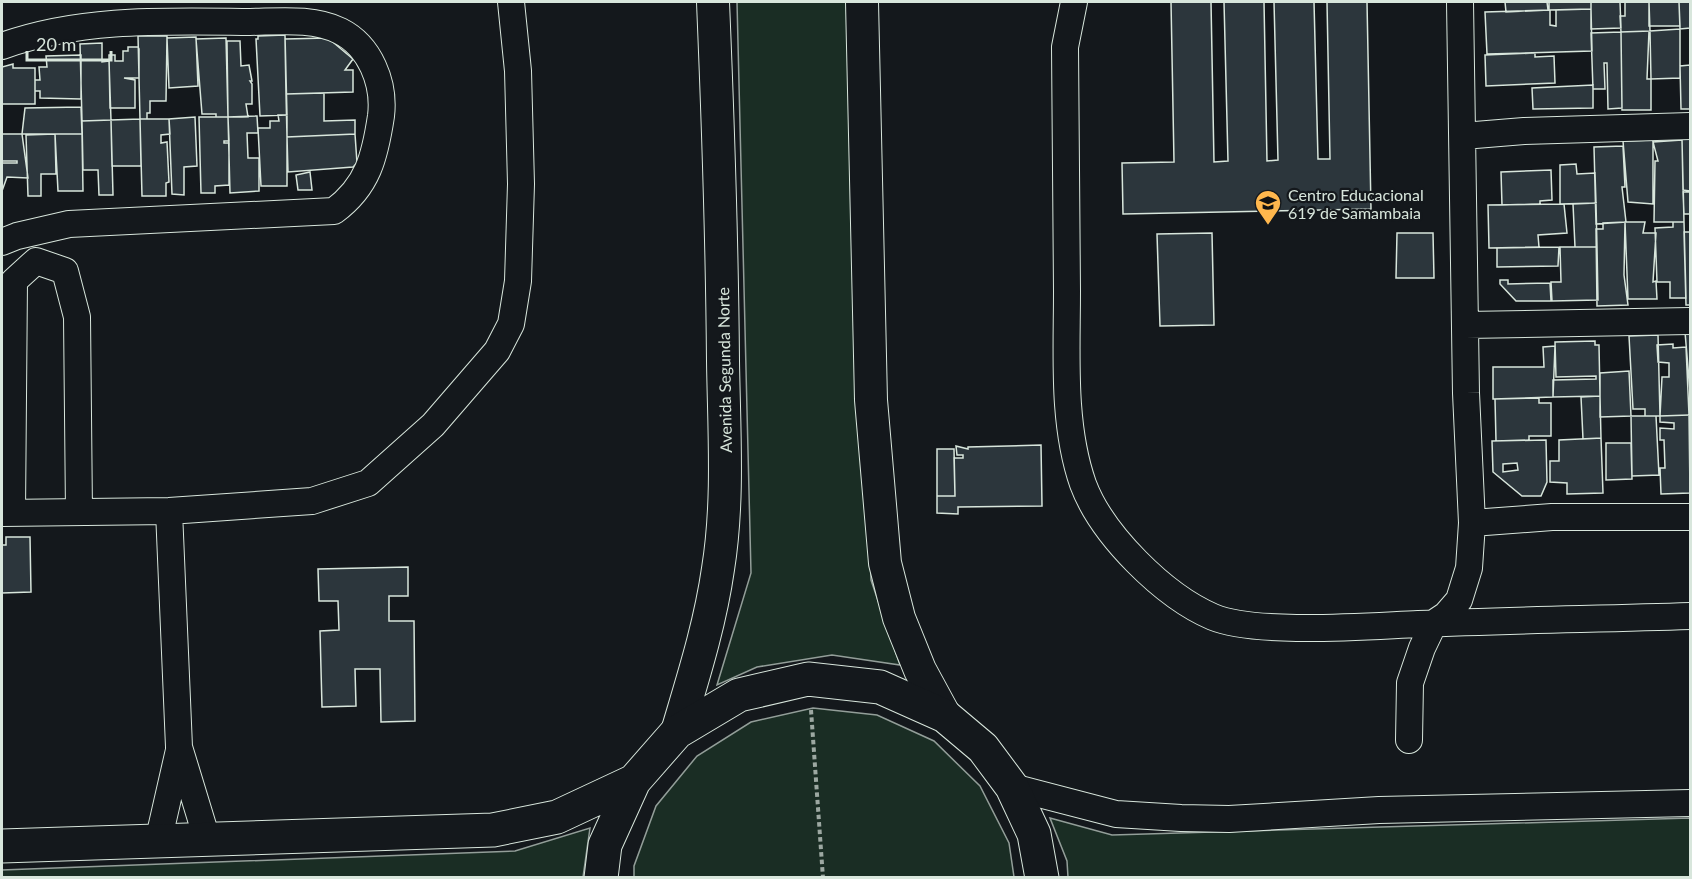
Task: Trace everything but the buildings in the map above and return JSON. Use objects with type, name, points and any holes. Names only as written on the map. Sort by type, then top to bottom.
[{"type":"main road","points":[[601,878],[605,844],[634,782],[677,732],[739,695],[808,680],[880,687],[945,716],[983,748],[1012,787],[1034,834],[1042,878]]},
{"type":"main road","points":[[2,846],[493,830],[557,817],[634,782]]},
{"type":"street","points":[[79,512],[77,317],[65,271],[36,261],[14,281],[7,513],[169,511],[312,501],[368,483],[434,425],[497,351],[510,324],[518,270],[521,184],[519,82],[511,2]]},
{"type":"street","name":"Avenida Segunda Norte","points":[[677,732],[704,643],[719,567],[725,468],[722,238],[714,2]]},
{"type":"street","points":[[862,2],[871,400],[885,563],[907,639],[920,670],[945,716]]},
{"type":"street","points":[[1074,2],[1065,46],[1067,370],[1072,435],[1084,485],[1107,529],[1149,573],[1184,601],[1214,617],[1237,624],[1295,626],[1690,616]]},
{"type":"street","points":[[1408,740],[1410,683],[1434,623],[1446,615],[1465,587],[1469,568],[1472,523],[1466,393],[1460,2]]},
{"type":"street","points":[[2,46],[32,35],[135,21],[307,22],[339,31],[361,45],[376,72],[381,113],[372,165],[347,201],[334,211],[69,224],[17,236],[2,242]]},
{"type":"street","points":[[1463,136],[1535,130],[1690,126]]},
{"type":"street","points":[[1466,325],[1690,321]]},
{"type":"street","points":[[169,511],[179,747],[207,839]]},
{"type":"street","points":[[1472,523],[1552,517],[1690,517]]},
{"type":"street","points":[[158,842],[179,747]]},
{"type":"street","points":[[1012,787],[1116,813],[1181,818],[1229,819],[1379,810],[1690,803]]},
{"type":"path","points":[[808,680],[823,878]]},
{"type":"green space","points":[[737,2],[852,2],[871,580],[900,665],[832,655],[757,667],[717,685],[751,573]]},
{"type":"green space","points":[[813,708],[877,715],[934,741],[980,786],[1009,843],[1014,877],[634,877],[634,866],[656,806],[697,756],[751,722]]},
{"type":"green space","points":[[1050,818],[1112,835],[1690,818],[1690,877],[1068,877],[1067,861]]},
{"type":"green space","points":[[590,828],[583,877],[2,877],[2,870],[515,851]]},
{"type":"place","name":"Centro Educacional 619 de Samambaia","points":[[1268,226]]}]
